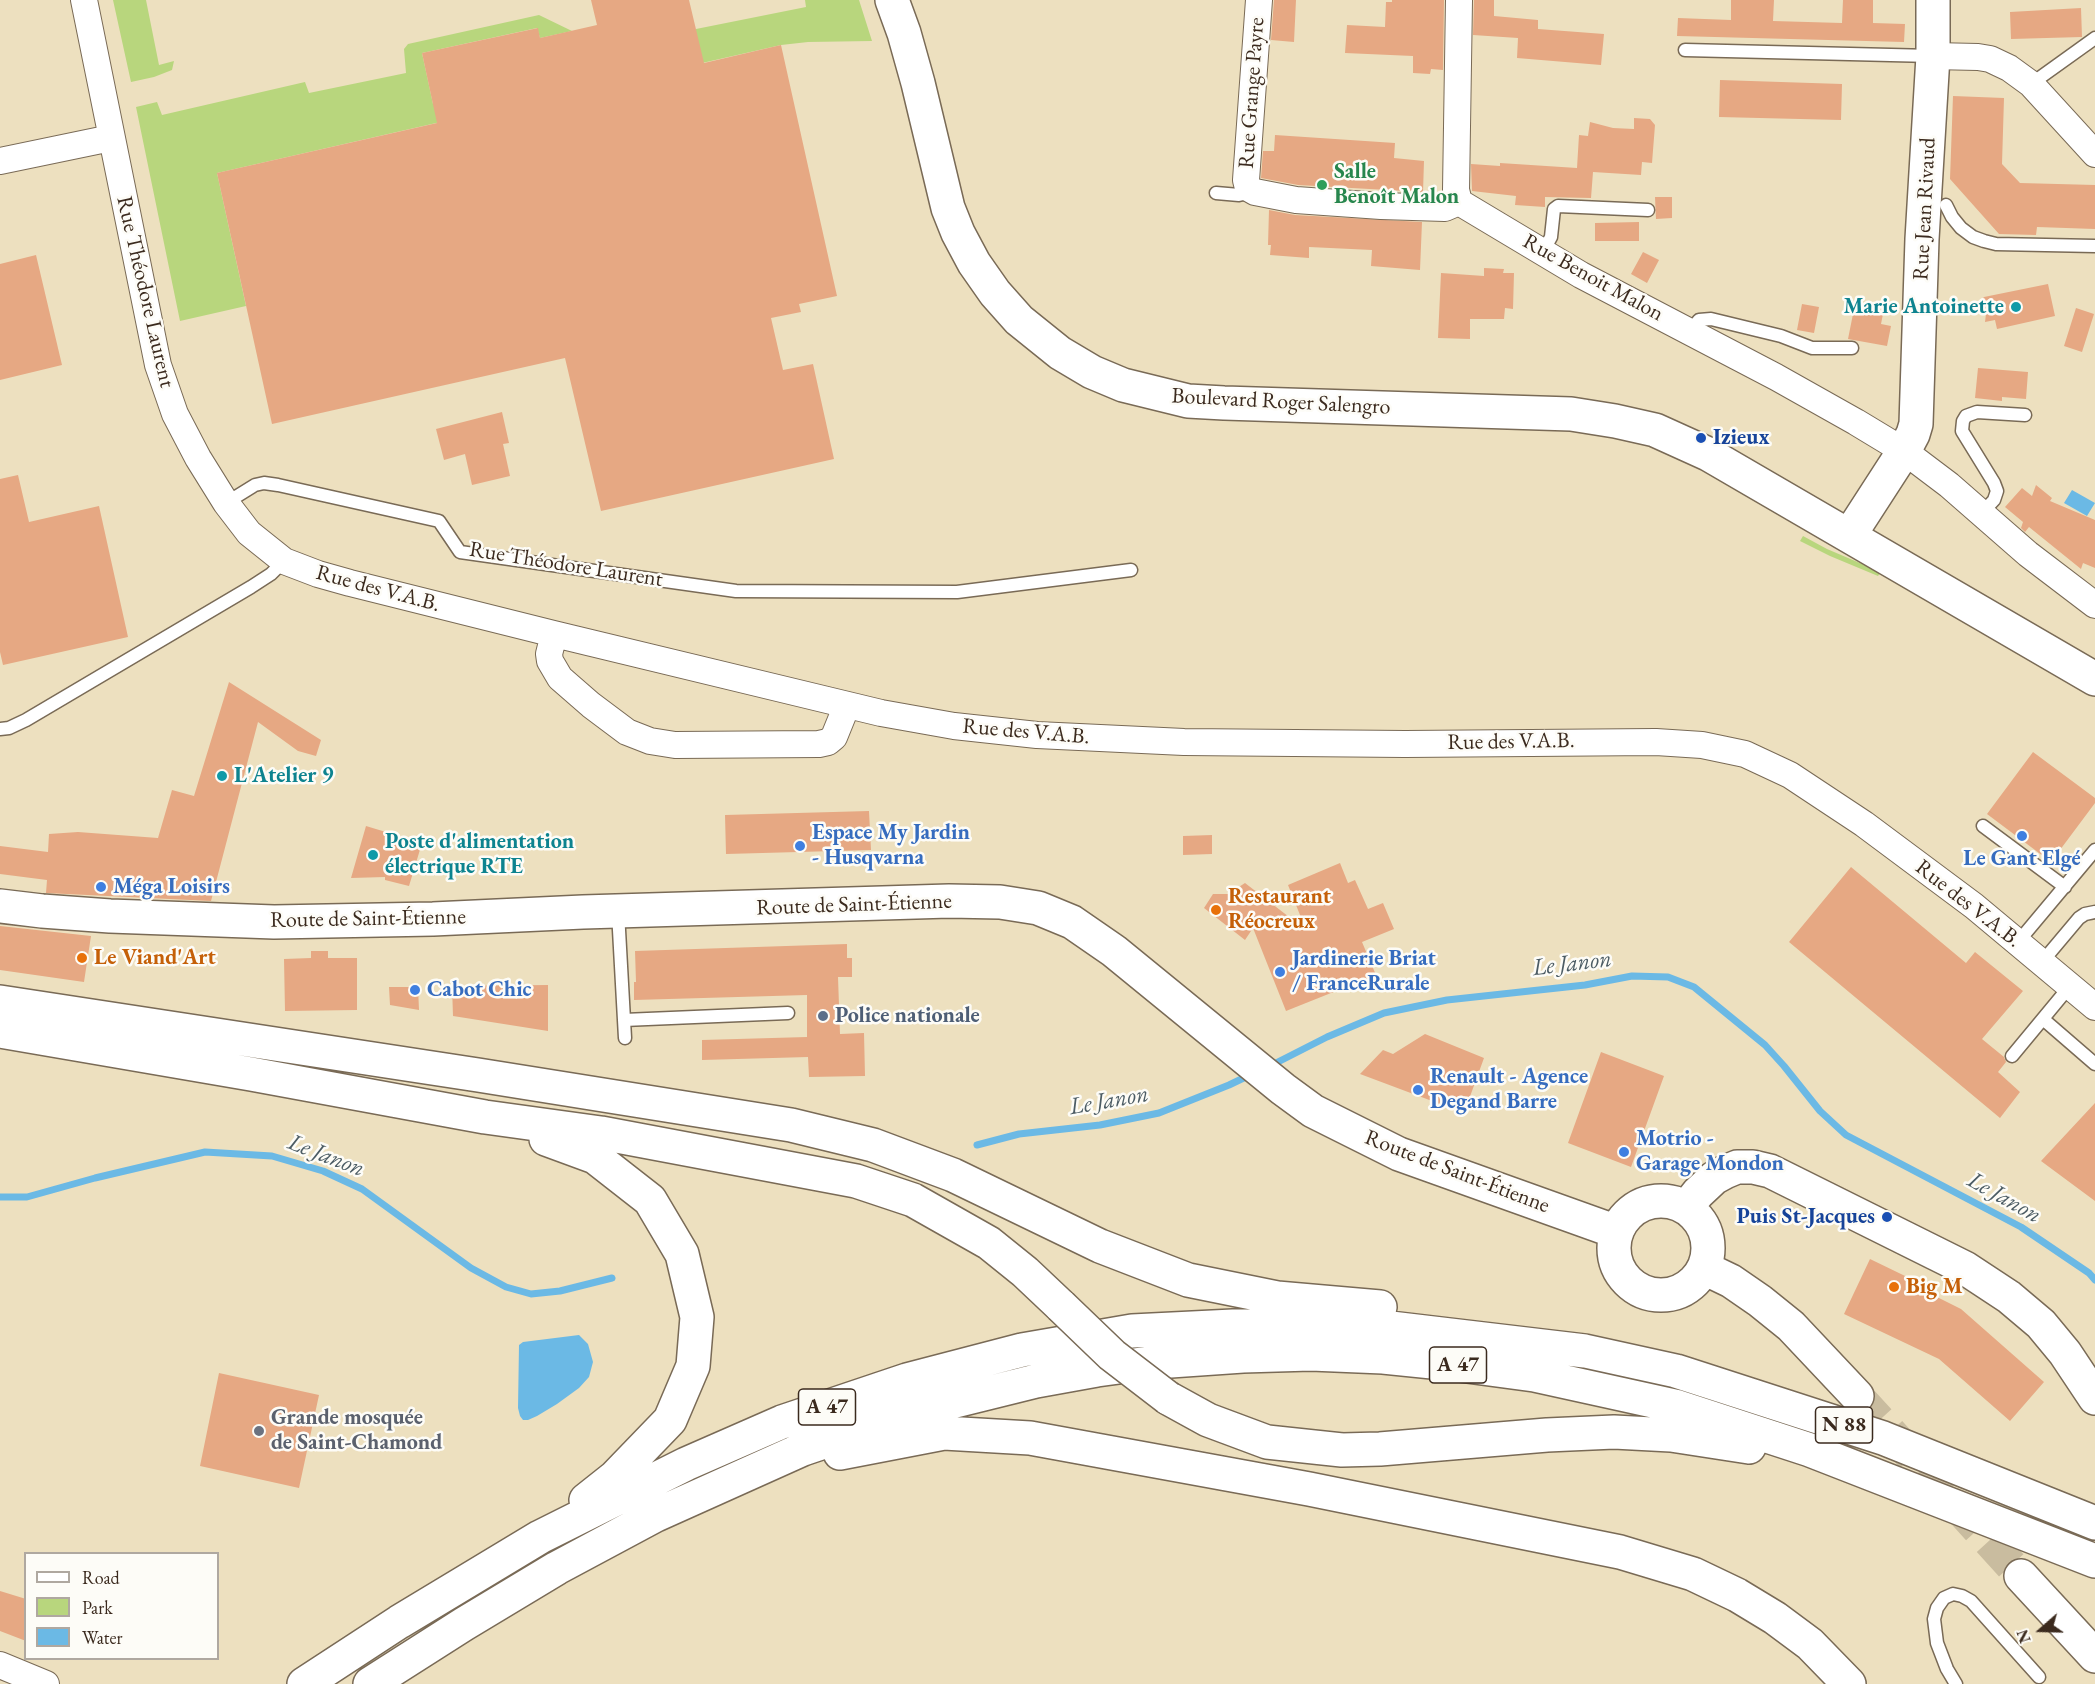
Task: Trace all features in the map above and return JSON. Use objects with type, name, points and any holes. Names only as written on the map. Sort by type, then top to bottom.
[{"type":"main road","name":"Boulevard Roger Salengro","points":[[892,0],[918,82],[948,208],[974,263],[995,294],[1026,326],[1060,353],[1092,372],[1124,385],[1188,400],[1224,404],[1571,414],[1615,421],[1655,430],[1682,441],[1849,536]]},
{"type":"main road","name":"Rue Jean Rivaud","points":[[1849,536],[1904,451],[1913,434],[1917,413],[1922,239],[1934,56],[1933,0]]},
{"type":"main road","points":[[1849,536],[2095,679]]},
{"type":"main road","name":"Route de Saint-Étienne","points":[[0,906],[42,912],[110,916],[274,922],[949,902],[1000,902],[1038,908],[1072,922],[1113,951],[1241,1056],[1313,1111],[1399,1154],[1617,1232]]},
{"type":"main road","name":"N 88","points":[[0,1002],[791,1125],[873,1145],[953,1175],[1100,1246],[1188,1280],[1277,1298],[1413,1311],[1539,1331],[1585,1351],[1676,1371],[1883,1438],[2095,1523]]},
{"type":"main road","points":[[0,1031],[485,1117],[601,1133],[856,1181],[913,1200],[989,1243],[1025,1272],[1112,1355],[1168,1398],[1208,1420],[1268,1442],[1342,1450],[1380,1449],[1547,1435],[1614,1432],[1671,1435],[1760,1449],[1810,1450]]},
{"type":"main road","points":[[485,1117],[596,1157],[650,1200],[682,1254],[697,1317],[693,1366],[670,1420],[615,1477],[540,1537]]},
{"type":"main road","points":[[1686,1208],[1714,1178],[1725,1172],[1737,1167],[1753,1167],[1770,1172],[1965,1268],[2009,1296],[2041,1324],[2065,1353],[2095,1398]]},
{"type":"main road","points":[[1659,1201],[1686,1208],[1704,1229],[1708,1242],[1704,1268],[1695,1281],[1682,1290],[1667,1295],[1651,1294],[1636,1288],[1624,1278],[1615,1256],[1617,1232],[1623,1220],[1633,1210],[1659,1201]]},
{"type":"main road","points":[[1704,1268],[1731,1281],[1791,1326],[1857,1396]]},
{"type":"main road","name":"A 47","points":[[304,1684],[399,1622],[540,1537],[686,1464],[782,1422],[907,1380],[1023,1350],[1132,1331],[1233,1326],[1374,1326],[1585,1351]]},
{"type":"main road","name":"A 47","points":[[370,1684],[464,1624],[567,1563],[656,1515],[803,1449],[915,1411],[1026,1383],[1097,1370],[1156,1362],[1311,1354],[1383,1357],[1452,1364],[1534,1375],[1675,1406],[1810,1450]]},
{"type":"main road","points":[[803,1449],[838,1454],[944,1433],[1030,1438],[1309,1489],[1620,1552],[1693,1574],[1737,1595],[1775,1618],[1810,1644],[1849,1684]]},
{"type":"main road","name":"N 88","points":[[1810,1450],[2095,1561]]},
{"type":"main road","points":[[2022,1576],[2095,1656]]},
{"type":"street","name":"Rue Théodore Laurent","points":[[84,0],[158,365],[175,414],[198,458],[226,503]]},
{"type":"street","name":"Rue Grange Payre","points":[[1259,0],[1246,180],[1248,188],[1254,192],[1296,200],[1381,206],[1445,208],[1459,202]]},
{"type":"street","points":[[1459,0],[1456,190],[1459,202]]},
{"type":"street","points":[[1934,56],[1990,59],[2009,68],[2031,84],[2095,154]]},
{"type":"street","points":[[0,161],[111,138]]},
{"type":"street","name":"Rue Benoit Malon","points":[[1459,202],[1581,275],[1846,416],[1904,451]]},
{"type":"street","points":[[1904,451],[1949,485],[2028,554],[2095,605]]},
{"type":"street","name":"Rue des V.A.B.","points":[[226,503],[249,532],[284,561],[350,583],[880,713],[1037,735],[1184,742],[1405,744],[1656,742],[1702,745],[1745,754],[1790,776],[1864,824],[1974,906],[2095,1007]]},
{"type":"street","points":[[554,634],[549,654],[550,661],[561,678],[591,705],[627,732],[650,741],[675,745],[819,744],[828,742],[834,737],[847,705]]},
{"type":"street","points":[[0,1665],[46,1684]]},
{"type":"lane","points":[[2031,84],[2095,38]]},
{"type":"lane","points":[[1685,50],[1934,56]]},
{"type":"lane","points":[[1216,193],[1239,195],[1254,192]]},
{"type":"lane","points":[[1946,205],[1961,228],[1984,242],[2095,246]]},
{"type":"lane","points":[[1544,252],[1551,237],[1554,209],[1558,206],[1648,210]]},
{"type":"lane","points":[[1690,331],[1699,320],[1711,319],[1781,336],[1812,348],[1852,348]]},
{"type":"lane","points":[[1981,514],[1994,500],[1996,491],[1994,483],[1962,431],[1963,421],[1966,416],[1977,412],[2025,415]]},
{"type":"lane","name":"Rue Théodore Laurent","points":[[226,503],[255,485],[264,483],[278,485],[439,521],[460,552],[736,591],[957,592],[1131,570]]},
{"type":"lane","points":[[0,729],[9,728],[26,720],[251,588],[284,561]]},
{"type":"lane","points":[[1983,826],[2065,887]]},
{"type":"lane","points":[[2018,942],[2095,850]]},
{"type":"lane","points":[[618,911],[625,1038]]},
{"type":"lane","points":[[2042,962],[2079,918],[2095,912]]},
{"type":"lane","points":[[2012,1056],[2070,986]]},
{"type":"lane","points":[[624,1020],[788,1013]]},
{"type":"lane","points":[[2043,1019],[2095,1065]]},
{"type":"lane","points":[[1956,1684],[1947,1669],[1937,1643],[1934,1619],[1937,1608],[1944,1598],[1953,1594],[1971,1601],[2039,1677]]},
{"type":"green space","points":[[113,0],[146,0],[159,65],[174,61],[172,70],[131,82]]},
{"type":"green space","points":[[805,0],[859,0],[872,41],[808,42],[781,45],[610,84],[696,29],[806,7]]},
{"type":"green space","points":[[539,15],[572,31],[540,38],[537,28],[422,53],[433,104],[537,100],[217,173],[246,306],[180,321],[136,107],[157,102],[162,115],[305,82],[309,93],[406,73],[404,49],[408,44]]},
{"type":"green space","points":[[1803,536],[1881,572],[1878,576],[1830,556],[1800,541]]},
{"type":"water","points":[[2072,490],[2095,503],[2087,516],[2064,503]]},
{"type":"water","points":[[579,1335],[588,1344],[593,1362],[589,1377],[579,1388],[557,1404],[537,1416],[523,1420],[518,1408],[519,1345],[523,1342]]},
{"type":"building","points":[[591,0],[689,0],[704,63],[781,45],[837,296],[799,304],[801,312],[771,318],[783,370],[813,364],[834,459],[601,511],[565,358],[272,424],[217,173],[437,123],[422,53],[538,28],[540,38],[597,25]]},
{"type":"building","points":[[1274,0],[1296,0],[1294,42],[1271,40]]},
{"type":"building","points":[[1392,0],[1444,0],[1443,70],[1431,69],[1430,74],[1413,73],[1413,56],[1345,53],[1347,25],[1385,27],[1386,2],[1392,2]]},
{"type":"building","points":[[1474,0],[1494,0],[1494,16],[1538,20],[1538,29],[1604,34],[1601,65],[1517,58],[1518,38],[1473,35]]},
{"type":"building","points":[[1731,0],[1774,0],[1773,21],[1842,23],[1843,0],[1873,0],[1873,23],[1905,24],[1904,42],[1677,36],[1678,18],[1731,20]]},
{"type":"building","points":[[2081,8],[2082,37],[2011,39],[2010,12]]},
{"type":"building","points":[[1720,80],[1842,84],[1841,120],[1719,117]]},
{"type":"building","points":[[1953,96],[2004,98],[2002,164],[2020,183],[2095,185],[2095,229],[2037,227],[2036,235],[1999,234],[1950,179]]},
{"type":"building","points":[[1634,118],[1650,119],[1655,125],[1652,163],[1642,162],[1641,175],[1593,172],[1591,198],[1545,197],[1545,207],[1515,205],[1516,196],[1472,191],[1471,164],[1500,166],[1500,163],[1577,168],[1579,135],[1588,136],[1590,122],[1613,128],[1634,129]]},
{"type":"building","points":[[1275,135],[1395,143],[1394,158],[1424,161],[1423,192],[1298,185],[1261,178],[1263,151],[1274,151]]},
{"type":"building","points":[[1655,197],[1672,197],[1672,218],[1656,219]]},
{"type":"building","points":[[1269,210],[1295,215],[1422,222],[1420,270],[1371,266],[1372,250],[1309,247],[1309,258],[1270,255]]},
{"type":"building","points":[[1639,222],[1639,241],[1595,241],[1595,223]]},
{"type":"building","points":[[1643,252],[1659,260],[1647,283],[1631,274]]},
{"type":"building","points":[[36,255],[62,365],[0,380],[0,264]]},
{"type":"building","points":[[1484,268],[1504,269],[1503,273],[1514,273],[1513,309],[1505,308],[1504,319],[1470,319],[1470,339],[1438,338],[1441,273],[1484,276]]},
{"type":"building","name":"Marie Antoinette","points":[[2048,284],[2055,316],[1997,329],[1995,320],[1985,322],[1986,314],[1976,307],[1984,297]]},
{"type":"building","points":[[1802,304],[1819,307],[1814,333],[1797,330]]},
{"type":"building","points":[[2076,308],[2094,314],[2082,352],[2064,346]]},
{"type":"building","points":[[1854,309],[1883,314],[1881,324],[1891,326],[1887,346],[1848,339]]},
{"type":"building","points":[[1978,368],[2028,372],[2026,399],[2002,397],[2002,401],[1975,398]]},
{"type":"building","points":[[502,412],[509,443],[503,444],[510,476],[472,485],[465,454],[444,460],[436,429]]},
{"type":"building","points":[[18,475],[29,522],[99,506],[128,637],[3,665],[0,652],[0,479]]},
{"type":"building","points":[[2036,485],[2052,498],[2050,501],[2095,520],[2095,568],[2083,563],[2081,569],[2029,527],[2025,532],[2021,528],[2023,522],[2005,507],[2022,488],[2032,496]]},
{"type":"building","points":[[229,682],[321,740],[316,756],[298,751],[258,722],[211,901],[46,893],[47,880],[0,874],[0,846],[48,852],[49,834],[78,832],[158,838],[172,790],[194,796]]},
{"type":"building","points":[[2033,752],[2095,798],[2095,803],[2051,862],[1987,814]]},
{"type":"building","points":[[869,811],[871,850],[726,854],[725,815]]},
{"type":"building","points":[[366,826],[422,843],[409,886],[385,880],[385,877],[351,878]]},
{"type":"building","points":[[1212,835],[1212,854],[1183,855],[1183,836]]},
{"type":"building","points":[[1340,863],[1348,883],[1355,880],[1368,909],[1383,903],[1394,929],[1362,942],[1376,975],[1286,1011],[1253,928],[1245,940],[1204,908],[1213,894],[1228,894],[1245,883],[1306,930],[1288,885]]},
{"type":"building","points":[[1851,867],[1966,963],[1975,952],[2023,991],[1982,1039],[2004,1057],[2006,1062],[1998,1072],[2020,1092],[2000,1118],[1789,942]]},
{"type":"building","points":[[0,926],[91,936],[84,982],[0,970]]},
{"type":"building","name":"Police nationale","points":[[847,944],[847,958],[852,958],[852,977],[838,977],[840,1034],[864,1033],[865,1076],[809,1077],[808,1057],[702,1060],[702,1040],[807,1037],[807,995],[634,1000],[635,951]]},
{"type":"building","points":[[311,951],[328,951],[328,958],[357,958],[357,1010],[285,1011],[284,959],[311,958]]},
{"type":"building","points":[[548,985],[548,1031],[453,1016],[452,986]]},
{"type":"building","points":[[389,987],[418,987],[419,1010],[390,1005]]},
{"type":"building","points":[[1425,1034],[1484,1058],[1464,1113],[1360,1074],[1383,1050],[1393,1054]]},
{"type":"building","points":[[1601,1052],[1664,1076],[1631,1167],[1568,1143]]},
{"type":"building","points":[[2095,1103],[2095,1201],[2041,1161]]},
{"type":"building","points":[[1870,1259],[1934,1290],[1931,1294],[1961,1309],[2044,1382],[2010,1421],[1939,1359],[1844,1314]]},
{"type":"building","name":"Grande mosquée de Saint-Chamond","points":[[219,1373],[319,1395],[299,1488],[200,1466]]},
{"type":"building","points":[[0,1591],[24,1598],[24,1640],[0,1631]]},
{"type":"waterway","name":"Le Janon","points":[[1270,1066],[1327,1037],[1384,1013],[1447,1000],[1585,985],[1632,976],[1668,977],[1694,987],[1765,1045],[1820,1111],[1846,1135],[2021,1227],[2089,1273],[2095,1280]]},
{"type":"waterway","name":"Le Janon","points":[[977,1145],[1019,1134],[1100,1125],[1159,1113],[1252,1074]]},
{"type":"waterway","name":"Le Janon","points":[[0,1197],[27,1197],[205,1152],[272,1156],[323,1171],[362,1189],[471,1268],[506,1287],[531,1294],[560,1291],[612,1278]]},
{"type":"tunnel","points":[[1857,1396],[2021,1576]]},
{"type":"place","name":"Salle Benoît Malon","points":[[1322,185]]},
{"type":"place","name":"Marie Antoinette","points":[[2016,307]]},
{"type":"place","name":"Izieux","points":[[1701,438]]},
{"type":"place","name":"L'Atelier 9","points":[[222,776]]},
{"type":"place","name":"Le Gant Elgé","points":[[2022,836]]},
{"type":"place","name":"Espace My Jardin - Husqvarna","points":[[800,846]]},
{"type":"place","name":"Poste d'alimentation électrique RTE","points":[[373,855]]},
{"type":"place","name":"Méga Loisirs","points":[[101,887]]},
{"type":"place","name":"Restaurant Réocreux","points":[[1216,910]]},
{"type":"place","name":"Le Viand'Art","points":[[82,958]]},
{"type":"place","name":"Jardinerie Briat / FranceRurale","points":[[1280,972]]},
{"type":"place","name":"Cabot Chic","points":[[415,990]]},
{"type":"place","name":"Police nationale","points":[[823,1016]]},
{"type":"place","name":"Renault - Agence Degand Barre","points":[[1418,1090]]},
{"type":"place","name":"Motrio - Garage Mondon","points":[[1624,1152]]},
{"type":"place","name":"Puis St-Jacques","points":[[1887,1217]]},
{"type":"place","name":"Big M","points":[[1894,1287]]},
{"type":"place","name":"Grande mosquée de Saint-Chamond","points":[[259,1431]]}]
